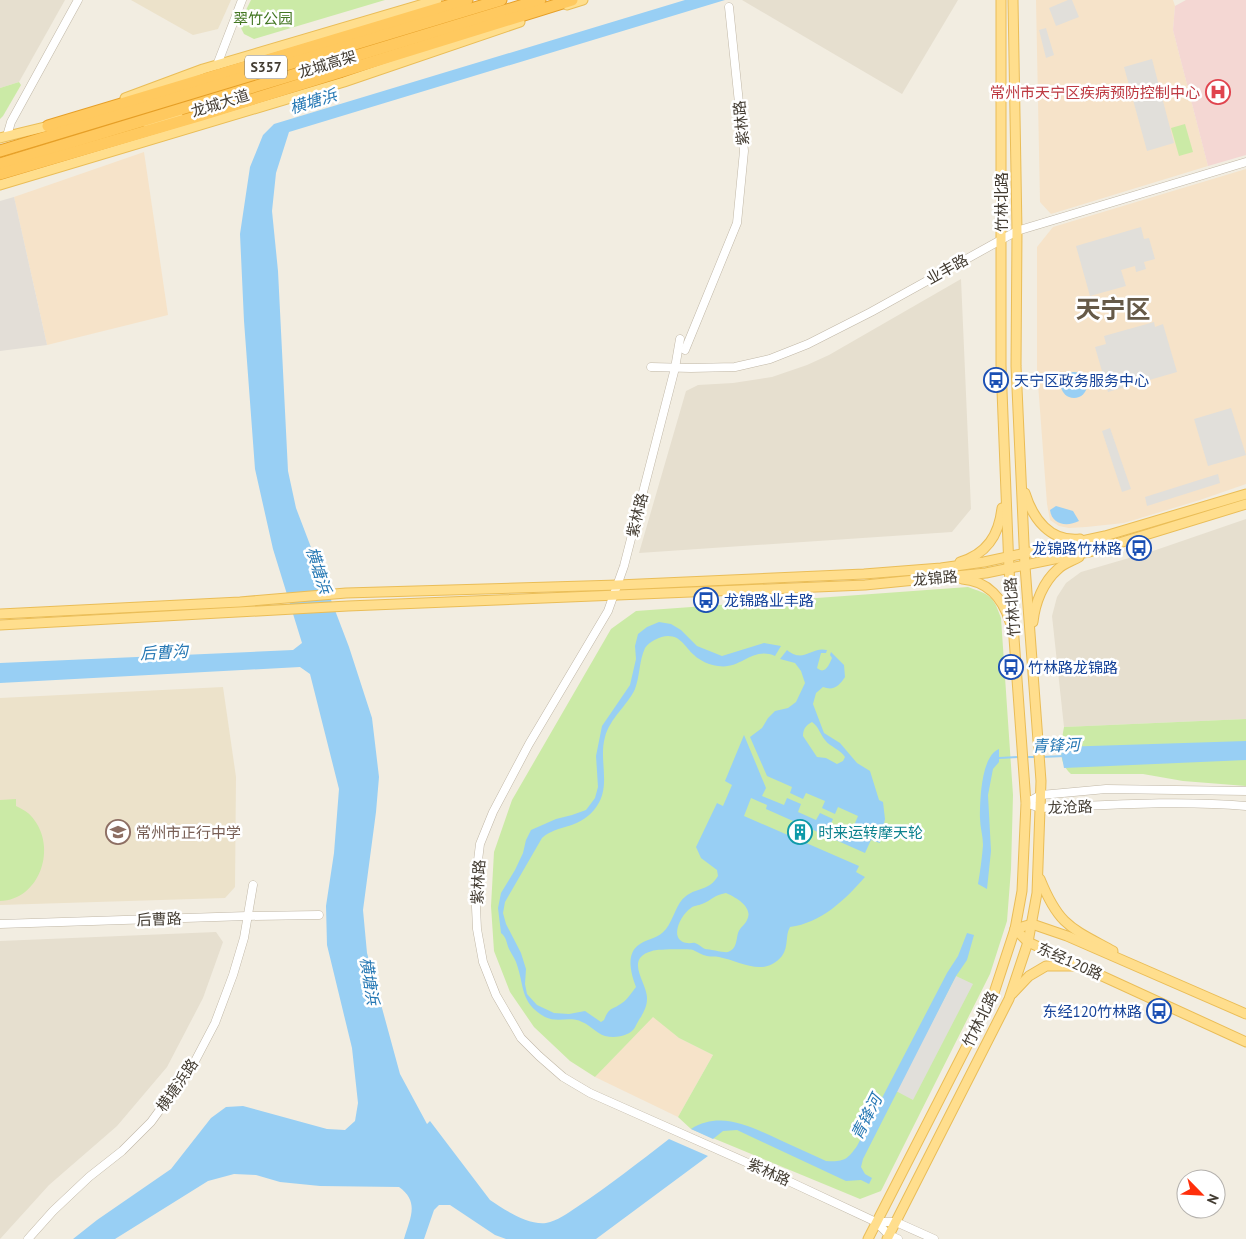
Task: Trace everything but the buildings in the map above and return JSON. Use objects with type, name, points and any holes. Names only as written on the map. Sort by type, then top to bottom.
[{"type":"highway","points":[[48,126],[467,0]]},
{"type":"highway","name":"龙城高架","points":[[0,151],[501,0]]},
{"type":"highway","name":"龙城高架","points":[[0,164],[540,0]]},
{"type":"highway","points":[[0,173],[138,134],[572,0]]},
{"type":"main road","points":[[48,126],[217,65],[437,0]]},
{"type":"main road","name":"龙城大道","points":[[3,137],[186,91],[482,0]]},
{"type":"main road","name":"龙城大道","points":[[0,173],[555,0]]},
{"type":"main road","points":[[0,185],[344,82],[583,0]]},
{"type":"main road","name":"竹林北路","points":[[868,1239],[994,994],[1016,929],[1022,891],[1026,803],[1009,569],[1001,365],[1001,0]]},
{"type":"main road","name":"竹林北路","points":[[891,1238],[896,1222],[1009,999],[1028,942],[1037,893],[1041,795],[1040,762],[1024,554],[1016,366],[1017,231],[1013,0]]},
{"type":"main road","points":[[1021,479],[1032,512],[1042,527],[1057,536],[1072,540],[1105,536]]},
{"type":"main road","points":[[941,568],[967,560],[982,552],[993,538],[1001,518],[1006,480]]},
{"type":"main road","name":"龙锦路","points":[[0,614],[240,602],[346,593],[618,585],[864,574],[941,568],[1009,558],[1105,536],[1246,494]]},
{"type":"main road","name":"龙锦路","points":[[0,624],[348,606],[865,584],[937,578],[986,573],[1093,551],[1246,504]]},
{"type":"main road","points":[[1031,652],[1034,612],[1043,586],[1058,568],[1093,551]]},
{"type":"main road","points":[[937,578],[972,580],[988,586],[1001,601],[1014,633]]},
{"type":"main road","points":[[1038,875],[1049,903],[1062,920],[1074,930],[1171,982]]},
{"type":"main road","name":"东经120路","points":[[1246,1014],[1067,936],[1032,924],[1016,929],[1028,942],[1246,1042]]},
{"type":"main road","points":[[992,1032],[1014,990],[1029,976],[1046,966],[1065,965],[1082,967]]},
{"type":"street","points":[[3,137],[78,0]]},
{"type":"street","points":[[217,65],[242,0]]},
{"type":"street","name":"紫林路","points":[[685,350],[737,223],[744,151],[729,7]]},
{"type":"street","name":"业丰路","points":[[652,367],[735,367],[770,359],[801,347],[871,312],[1017,231],[1246,162]]},
{"type":"street","name":"紫林路","points":[[680,339],[675,368],[614,596],[608,611],[529,744],[493,812],[480,844],[475,885],[477,929],[483,962],[496,995],[521,1038],[564,1077],[590,1093],[876,1222],[891,1238]]},
{"type":"street","name":"龙沧路","points":[[1026,803],[1041,795],[1106,789],[1246,791]]},
{"type":"street","name":"龙沧路","points":[[1026,803],[1040,808],[1138,804],[1225,804],[1246,806]]},
{"type":"street","name":"横塘浜路","points":[[28,1239],[53,1211],[89,1177],[122,1151],[151,1122],[194,1063],[215,1023],[233,975],[244,938],[253,886]]},
{"type":"street","name":"后曹路","points":[[0,924],[319,915]]},
{"type":"street","points":[[876,1222],[896,1222],[934,1239]]},
{"type":"shaded area","points":[[0,0],[65,0],[19,82],[0,88]]},
{"type":"shaded area","points":[[131,0],[231,0],[218,29],[193,35]]},
{"type":"shaded area","points":[[742,0],[958,0],[902,94]]},
{"type":"shaded area","points":[[1036,0],[1173,0],[1175,6],[1173,30],[1208,166],[1051,214],[1040,202]]},
{"type":"shaded area","points":[[1072,0],[1079,17],[1056,26],[1049,8]]},
{"type":"shaded area","name":"常州市天宁区疾病预防控制中心","points":[[1186,0],[1246,0],[1246,155],[1208,166],[1173,30],[1175,6]]},
{"type":"shaded area","points":[[1046,28],[1054,55],[1046,58],[1039,30]]},
{"type":"shaded area","points":[[1152,59],[1174,143],[1147,151],[1124,67]]},
{"type":"shaded area","points":[[144,152],[168,315],[47,345],[14,197]]},
{"type":"shaded area","points":[[1246,169],[1246,484],[1124,523],[1069,528],[1059,526],[1050,520],[1047,504],[1037,370],[1037,247],[1053,227]]},
{"type":"shaded area","points":[[14,197],[47,345],[0,351],[0,201]]},
{"type":"shaded area","points":[[1141,227],[1144,239],[1149,238],[1155,259],[1144,262],[1146,269],[1136,272],[1135,266],[1121,270],[1126,286],[1090,296],[1076,246]]},
{"type":"shaded area","points":[[961,279],[971,509],[952,532],[639,553],[686,391],[698,385],[733,383],[772,377],[807,365],[829,355]]},
{"type":"shaded area","points":[[1154,322],[1155,327],[1163,324],[1177,372],[1108,392],[1095,347],[1106,344],[1104,336]]},
{"type":"shaded area","points":[[1231,408],[1246,455],[1208,466],[1194,419]]},
{"type":"shaded area","points":[[1110,428],[1131,489],[1122,492],[1102,431]]},
{"type":"shaded area","points":[[1218,474],[1220,483],[1147,506],[1145,497]]},
{"type":"shaded area","points":[[1246,519],[1246,719],[1064,727],[1052,616],[1057,597],[1066,583],[1081,572],[1153,551]]},
{"type":"shaded area","name":"常州市正行中学","points":[[223,687],[236,777],[235,887],[225,898],[0,905],[0,698]]},
{"type":"shaded area","points":[[216,932],[223,942],[203,998],[167,1067],[117,1126],[49,1185],[0,1239],[0,941]]},
{"type":"shaded area","points":[[956,976],[973,984],[913,1100],[896,1091]]},
{"type":"shaded area","points":[[653,1016],[679,1038],[713,1055],[678,1117],[595,1077]]},
{"type":"green space","name":"翠竹公园","points":[[251,0],[385,0],[254,39],[244,34],[239,24]]},
{"type":"green space","points":[[19,82],[21,85],[0,119],[0,88]]},
{"type":"green space","points":[[1185,124],[1193,152],[1179,156],[1171,128]]},
{"type":"green space","points":[[968,587],[990,597],[996,605],[1001,618],[1013,795],[1011,869],[1007,921],[990,974],[881,1191],[860,1199],[691,1129],[678,1117],[713,1055],[679,1038],[653,1017],[595,1077],[570,1061],[534,1027],[510,992],[494,951],[491,906],[494,852],[512,800],[611,629],[636,611]]},
{"type":"green space","points":[[1246,719],[1246,786],[1183,781],[1143,774],[1071,774],[1062,758],[1061,746],[1064,727]]},
{"type":"green space","points":[[16,799],[16,806],[30,815],[40,829],[44,843],[44,856],[41,870],[35,882],[26,892],[14,898],[0,901],[0,800]]},
{"type":"water","name":"横塘浜","points":[[685,0],[725,0],[289,132],[276,173],[272,211],[278,271],[288,471],[296,508],[349,647],[372,718],[379,777],[363,910],[367,953],[400,1074],[427,1124],[430,1121],[490,1200],[516,1216],[531,1222],[546,1223],[566,1214],[669,1139],[708,1156],[596,1239],[506,1239],[495,1235],[450,1205],[439,1205],[434,1210],[424,1239],[404,1239],[412,1211],[409,1198],[399,1187],[320,1186],[280,1182],[256,1175],[234,1174],[208,1181],[115,1239],[73,1239],[97,1220],[171,1169],[211,1118],[226,1107],[243,1106],[327,1129],[345,1130],[355,1121],[358,1103],[352,1048],[327,945],[326,906],[334,853],[339,789],[310,674],[300,667],[0,683],[0,663],[293,650],[302,643],[273,549],[255,469],[244,321],[240,234],[250,167],[263,135],[274,124]]},
{"type":"water","points":[[1074,372],[1083,376],[1087,385],[1083,394],[1074,398],[1065,394],[1061,385],[1065,376]]},
{"type":"water","points":[[1056,506],[1073,511],[1079,521],[1070,524],[1057,522],[1051,515],[1050,510]]},
{"type":"water","points":[[659,622],[671,624],[681,630],[697,646],[722,656],[764,643],[781,646],[775,656],[760,654],[726,666],[708,664],[702,661],[680,640],[672,636],[658,638],[645,648],[635,689],[607,730],[603,746],[604,784],[600,802],[581,821],[554,831],[542,838],[505,902],[503,913],[506,924],[521,953],[526,969],[525,984],[527,994],[537,1005],[554,1013],[569,1014],[585,1011],[601,1022],[609,1011],[624,1002],[636,987],[630,964],[635,948],[663,932],[669,925],[683,899],[690,893],[707,887],[718,876],[717,870],[701,858],[696,847],[717,803],[723,806],[732,785],[725,781],[744,735],[766,788],[762,796],[784,805],[787,798],[801,804],[798,812],[816,820],[820,813],[833,819],[830,826],[850,835],[858,816],[838,807],[835,814],[822,808],[825,801],[806,793],[803,799],[790,793],[792,787],[767,776],[750,737],[762,728],[775,711],[788,708],[796,702],[805,683],[801,671],[795,663],[780,659],[787,650],[793,654],[803,655],[816,650],[827,650],[826,653],[821,653],[817,668],[820,670],[824,670],[828,666],[832,658],[831,652],[844,665],[845,677],[843,680],[833,688],[823,687],[816,693],[813,704],[824,733],[840,743],[857,763],[870,771],[879,800],[883,802],[885,819],[880,843],[871,840],[865,853],[766,809],[767,805],[751,798],[744,816],[859,866],[856,872],[865,877],[832,909],[812,921],[790,927],[786,948],[782,956],[775,963],[768,966],[752,966],[719,957],[705,956],[693,950],[655,950],[644,955],[639,960],[638,965],[646,993],[647,1002],[644,1011],[634,1029],[630,1032],[620,1036],[608,1037],[578,1020],[550,1019],[545,1017],[531,1005],[524,993],[516,962],[501,933],[498,908],[501,893],[515,870],[531,830],[556,819],[586,810],[595,798],[598,787],[596,756],[602,726],[630,685],[636,659],[635,646],[638,634],[647,627]],"holes":[[[812,722],[823,738],[843,754],[845,757],[843,761],[837,764],[826,758],[817,757],[803,736],[805,728]],[[726,893],[743,903],[748,911],[747,920],[739,931],[736,944],[731,951],[705,949],[698,944],[682,941],[678,938],[678,927],[687,911],[693,906],[701,905]]]},
{"type":"water","points":[[1246,741],[1246,760],[1064,768],[1060,747]]},
{"type":"water","points":[[999,749],[999,762],[993,769],[988,795],[991,851],[987,889],[978,884],[983,845],[980,818],[981,790],[988,760]]},
{"type":"water","points":[[967,933],[974,935],[967,960],[956,976],[863,1159],[861,1167],[865,1174],[872,1178],[869,1184],[861,1180],[846,1181],[737,1130],[723,1131],[713,1139],[691,1129],[702,1123],[713,1121],[736,1122],[826,1161],[837,1161],[848,1157],[857,1146],[947,973],[958,956]]},
{"type":"waterway","name":"青锋河","points":[[1041,757],[1064,756]]},
{"type":"waterway","name":"青锋河","points":[[999,758],[1019,757]]},
{"type":"waterway","name":"青锋河","points":[[1026,757],[1036,757]]},
{"type":"place","name":"常州市天宁区疾病预防控制中心","points":[[1218,92]]},
{"type":"place","name":"天宁区政务服务中心","points":[[996,380]]},
{"type":"place","name":"龙锦路竹林路","points":[[1139,548]]},
{"type":"place","name":"龙锦路业丰路","points":[[706,600]]},
{"type":"place","name":"竹林路龙锦路","points":[[1011,667]]},
{"type":"place","name":"常州市正行中学","points":[[118,832]]},
{"type":"place","name":"时来运转摩天轮","points":[[800,832]]},
{"type":"place","name":"东经120竹林路","points":[[1159,1011]]},
{"type":"district","name":"天宁区","points":[[1113,309]]},
{"type":"water label","name":"后曹沟","points":[[164,652]]}]
